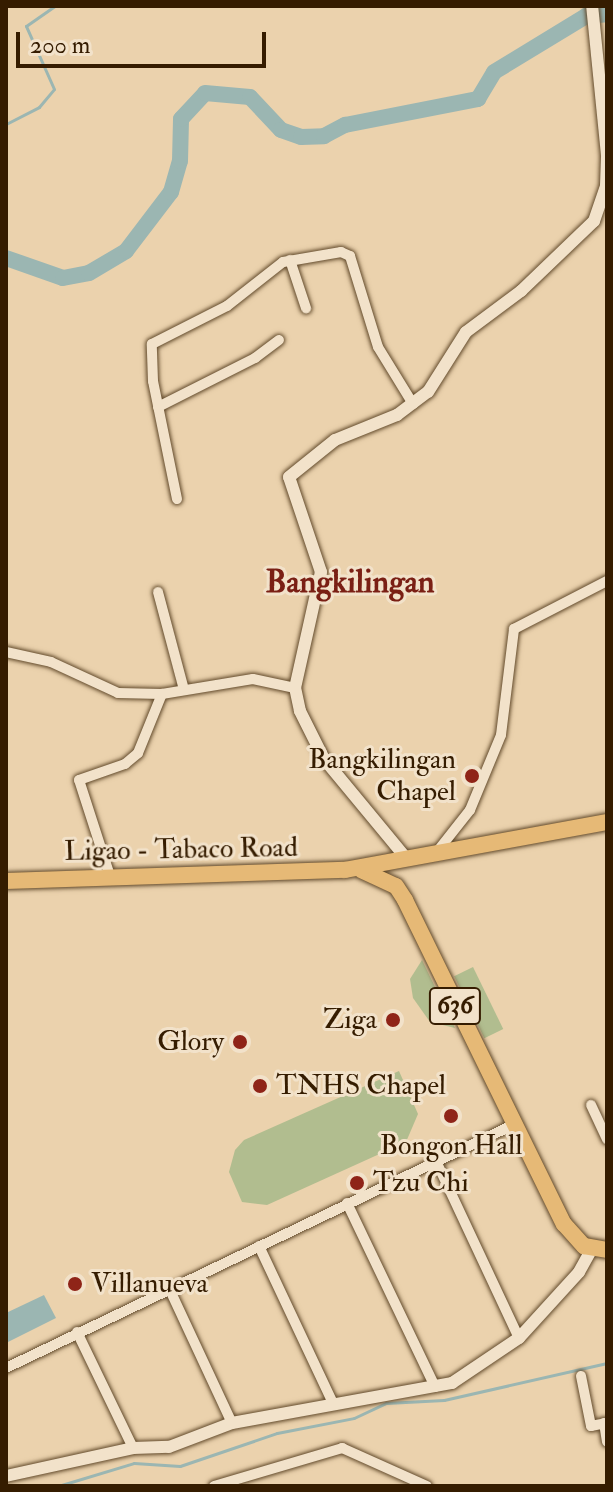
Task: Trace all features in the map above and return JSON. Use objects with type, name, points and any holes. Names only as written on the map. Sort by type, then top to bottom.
[{"type":"main road","name":"Ligao - Tabaco Road","points":[[6,881],[206,878],[357,869],[607,822]]},
{"type":"main road","points":[[396,886],[406,858]]},
{"type":"main road","name":"Ligao - Tabaco Road","points":[[357,869],[396,886]]},
{"type":"main road","name":"636","points":[[396,886],[564,1224],[600,1250]]},
{"type":"street","points":[[406,858],[308,735],[295,688],[321,572],[291,472],[335,440],[413,404],[428,392],[466,332],[521,291],[594,221],[606,186],[607,155],[591,28],[592,6]]},
{"type":"street","points":[[177,499],[158,407],[152,344],[227,306],[290,260],[341,252],[350,256],[378,347],[413,404]]},
{"type":"street","points":[[290,260],[306,308]]},
{"type":"street","points":[[158,407],[241,366],[279,340]]},
{"type":"street","points":[[434,854],[470,810],[501,735],[514,629],[607,581]]},
{"type":"street","points":[[158,592],[184,690]]},
{"type":"street","points":[[6,652],[51,662],[118,693],[162,694],[253,679],[295,688]]},
{"type":"street","points":[[111,879],[79,780],[125,764],[138,753],[162,694]]},
{"type":"street","points":[[591,1105],[607,1139]]},
{"type":"street","points":[[6,1368],[513,1125]]},
{"type":"street","points":[[436,1161],[519,1338]]},
{"type":"street","points":[[347,1203],[435,1387]]},
{"type":"street","points":[[259,1246],[333,1403]]},
{"type":"street","points":[[6,1476],[133,1448],[169,1447],[232,1423],[435,1387],[473,1372],[519,1338],[600,1250]]},
{"type":"street","points":[[169,1288],[232,1423]]},
{"type":"street","points":[[77,1332],[133,1448]]},
{"type":"street","points":[[581,1376],[591,1426],[605,1423],[607,1442]]},
{"type":"street","points":[[214,1486],[342,1448],[422,1485]]},
{"type":"green space","points":[[422,960],[455,1028],[430,1022],[413,998],[410,979]]},
{"type":"green space","points":[[473,967],[503,1029],[484,1038],[454,976]]},
{"type":"green space","points":[[399,1071],[418,1114],[406,1142],[267,1205],[242,1202],[229,1172],[235,1150],[244,1140]]},
{"type":"water","points":[[44,1295],[56,1318],[6,1343],[6,1313]]},
{"type":"waterway","points":[[6,124],[39,107],[54,89],[26,26],[55,6]]},
{"type":"waterway","points":[[6,258],[63,278],[89,273],[126,251],[171,192],[180,161],[181,119],[205,93],[250,97],[281,130],[301,137],[324,136],[345,125],[478,99],[494,72],[586,16],[607,14]]},
{"type":"waterway","points":[[58,1486],[134,1463],[180,1466],[277,1433],[354,1418],[386,1403],[444,1400],[607,1363]]},
{"type":"place","name":"Bangkilingan Chapel","points":[[472,776]]},
{"type":"place","name":"Ziga","points":[[393,1020]]},
{"type":"place","name":"Glory","points":[[240,1042]]},
{"type":"place","name":"TNHS Chapel","points":[[260,1086]]},
{"type":"place","name":"Bongon Hall","points":[[451,1116]]},
{"type":"place","name":"Tzu Chi","points":[[357,1183]]},
{"type":"place","name":"Villanueva","points":[[75,1284]]},
{"type":"district","name":"Bangkilingan","points":[[350,582]]}]
